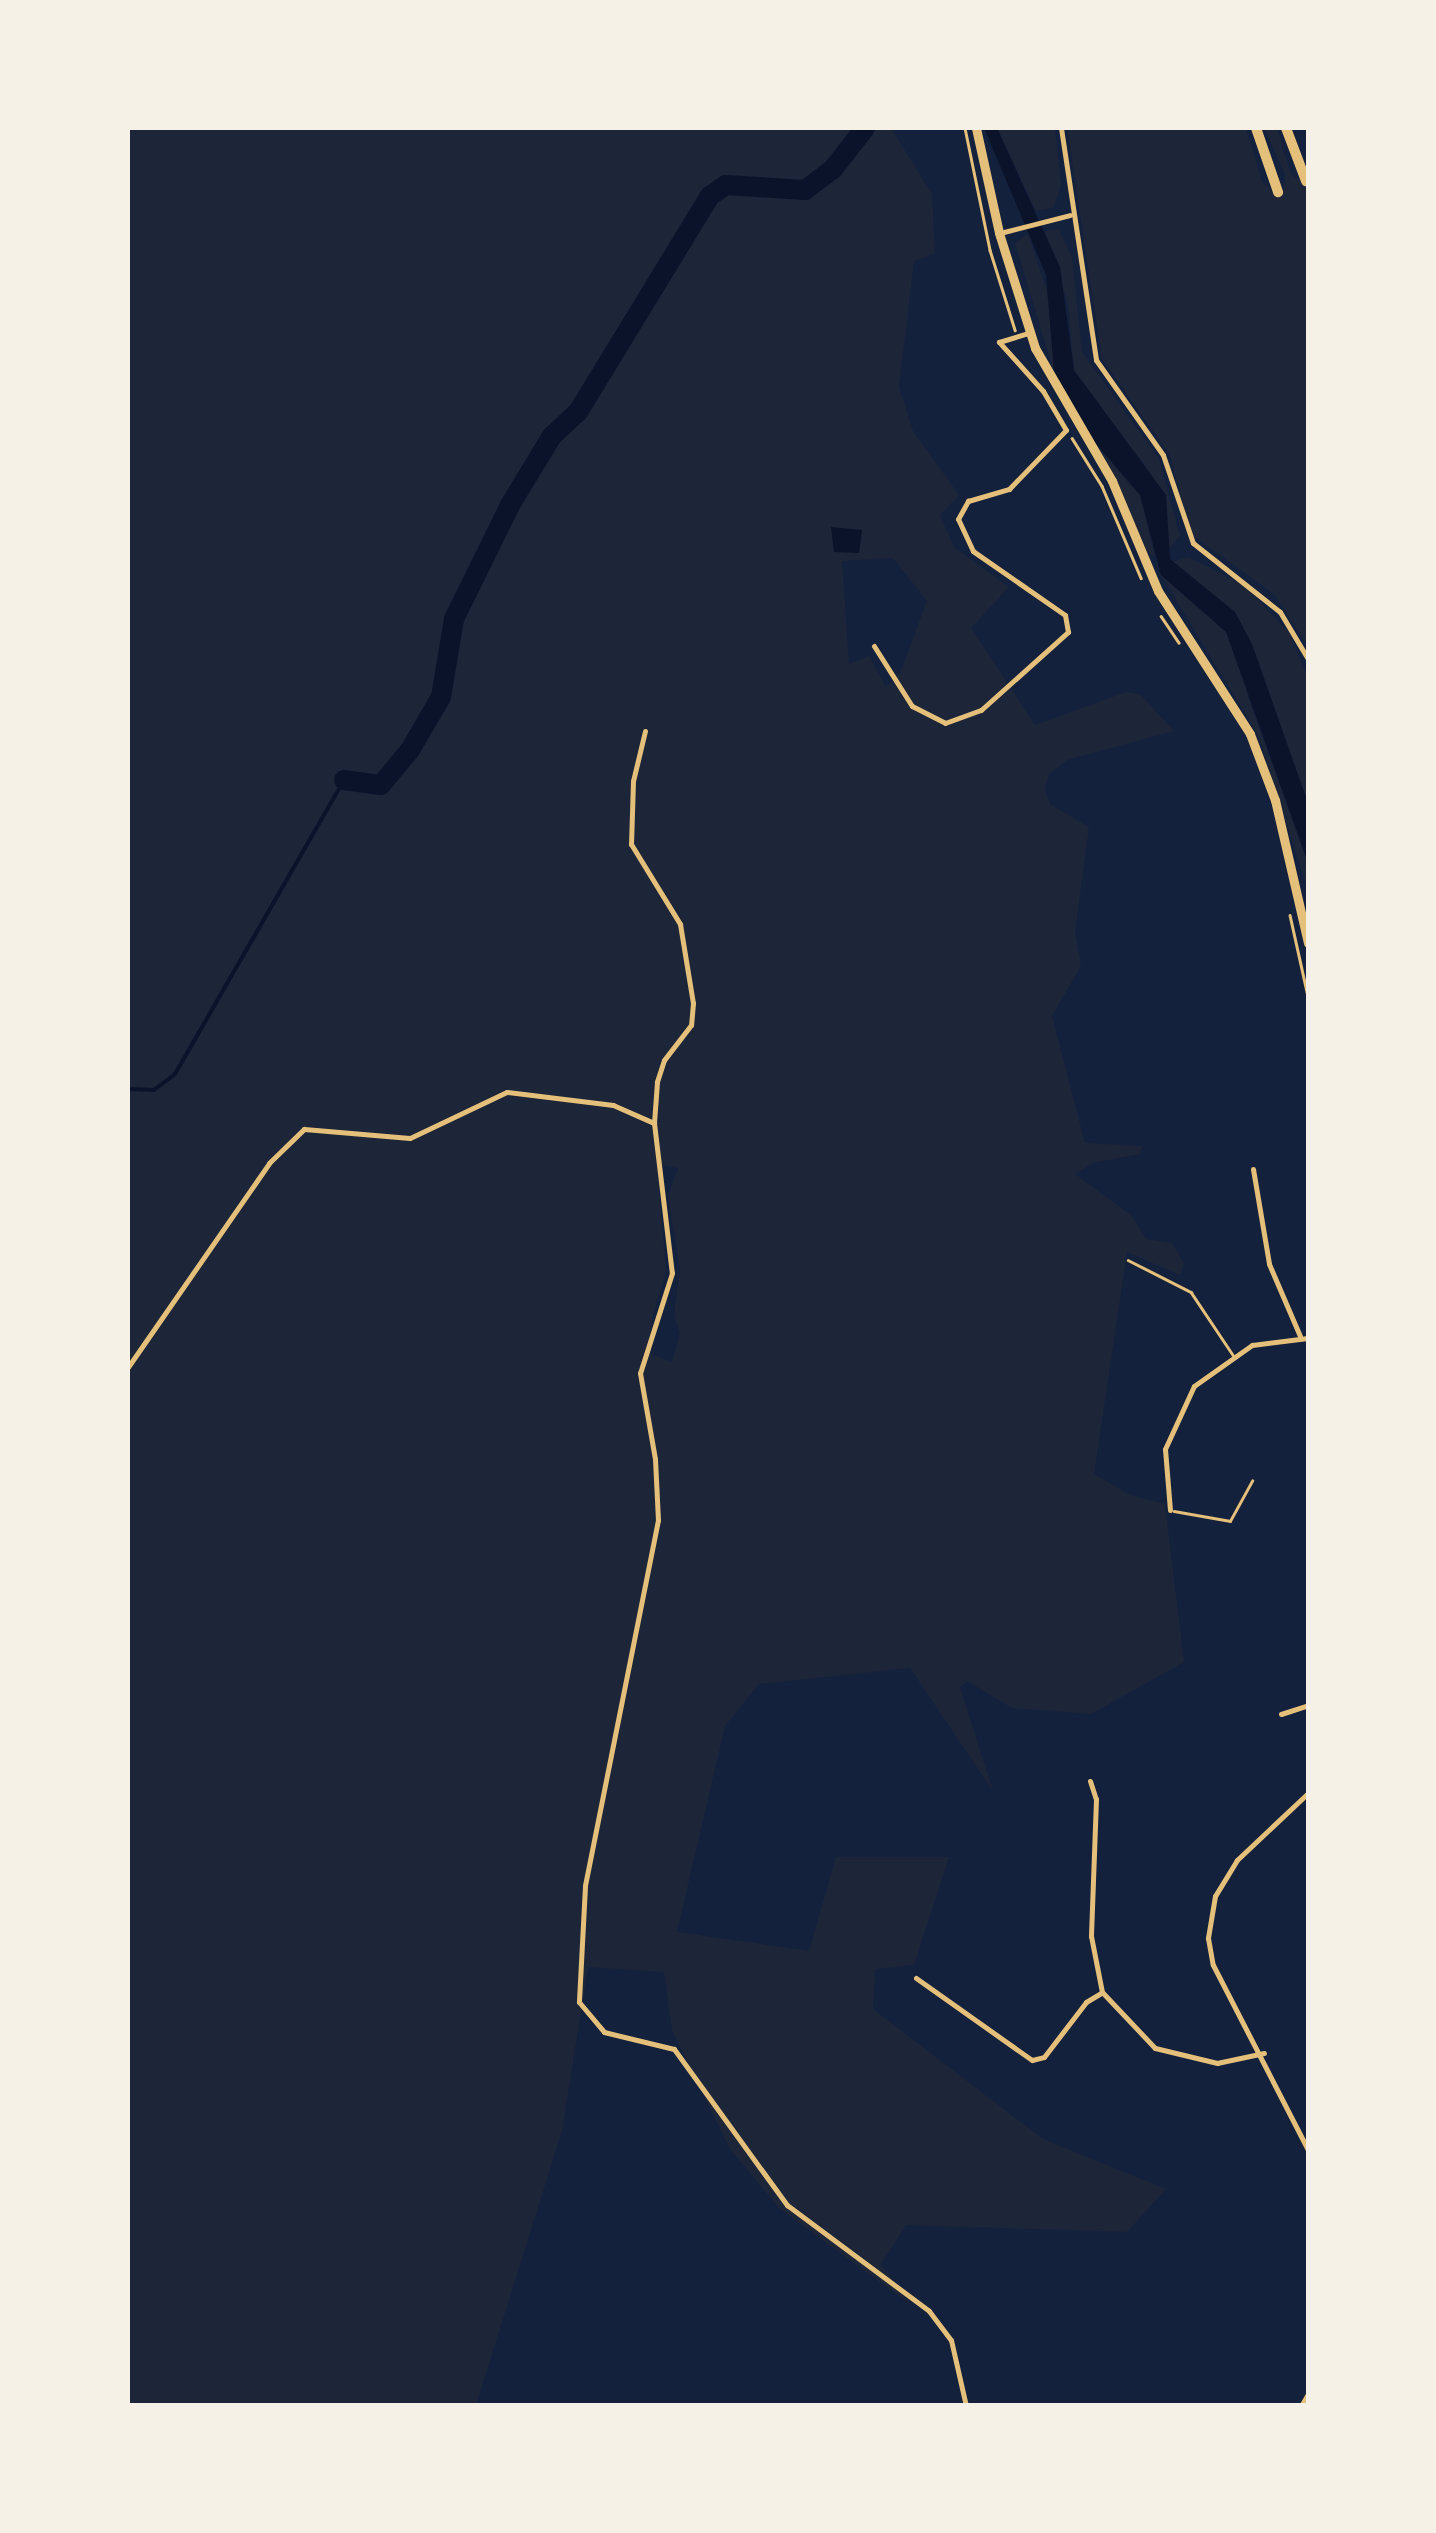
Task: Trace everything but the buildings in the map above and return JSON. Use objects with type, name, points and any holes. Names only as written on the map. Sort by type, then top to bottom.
[{"type":"highway","points":[[1256,128],[1278,192]]},
{"type":"highway","points":[[1286,128],[1306,181]]},
{"type":"main road","points":[[976,128],[998,233],[1030,333],[1112,481],[1158,591],[1250,734],[1275,800],[1308,943]]},
{"type":"street","points":[[1061,128],[1070,215],[1093,352],[1162,455],[1185,530],[1280,612],[1308,659]]},
{"type":"street","points":[[998,233],[1070,215]]},
{"type":"street","points":[[874,646],[912,706],[945,723],[981,710],[1060,641],[1070,623],[1065,615],[973,551],[958,519],[968,501],[1010,490],[1066,430],[1044,391],[999,342],[1030,333]]},
{"type":"street","points":[[644,731],[633,781],[631,844],[680,924],[693,1004],[691,1025],[657,1082],[654,1123],[672,1272],[640,1373],[655,1459],[658,1520],[584,1886],[579,2002],[604,2032],[674,2049],[787,2204],[930,2312],[951,2340],[966,2406]]},
{"type":"street","points":[[128,1366],[269,1163],[304,1130],[410,1138],[507,1092],[613,1105],[654,1123]]},
{"type":"street","points":[[1253,1169],[1269,1264],[1300,1336]]},
{"type":"street","points":[[1170,1510],[1164,1473],[1174,1416],[1194,1386],[1233,1355],[1300,1336],[1308,1338]]},
{"type":"street","points":[[1281,1714],[1308,1704]]},
{"type":"street","points":[[1090,1782],[1096,1800],[1091,1936],[1102,1992],[1129,2028],[1170,2054],[1217,2063],[1264,2052]]},
{"type":"street","points":[[1308,1793],[1237,1860],[1211,1911],[1213,1965],[1264,2052],[1308,2150]]},
{"type":"street","points":[[916,1978],[1032,2060],[1044,2057],[1086,2002],[1102,1992]]},
{"type":"street","points":[[1301,2406],[1308,2394]]},
{"type":"lane","points":[[1128,1260],[1192,1292],[1233,1355]]},
{"type":"lane","points":[[1170,1510],[1230,1521],[1252,1481]]},
{"type":"path","points":[[1066,430],[1102,486],[1145,586]]},
{"type":"path","points":[[1154,602],[1189,655]]},
{"type":"path","points":[[1289,910],[1308,996]]},
{"type":"shaded area","points":[[128,128],[891,128],[932,194],[935,254],[914,261],[899,387],[913,431],[959,495],[940,515],[954,547],[1009,587],[971,628],[1035,725],[1126,692],[1141,695],[1174,731],[1067,760],[1049,774],[1045,790],[1050,804],[1089,827],[1075,932],[1081,966],[1052,1016],[1085,1143],[1142,1146],[1140,1154],[1093,1163],[1075,1174],[1132,1216],[1146,1239],[1172,1243],[1184,1263],[1180,1275],[1127,1252],[1094,1474],[1130,1495],[1165,1504],[1184,1662],[1091,1714],[1012,1708],[967,1681],[960,1687],[993,1791],[910,1668],[759,1684],[725,1726],[677,1932],[809,1951],[836,1857],[949,1857],[914,1965],[875,1969],[873,2009],[1043,2139],[1166,2189],[1127,2232],[906,2225],[881,2264],[910,2304],[779,2208],[730,2149],[672,2030],[664,1972],[588,1967],[562,2131],[476,2405],[128,2405]],"holes":[[[893,558],[927,601],[900,673],[886,687],[869,656],[849,664],[842,561]],[[657,1164],[678,1168],[668,1196],[680,1269],[674,1316],[680,1333],[672,1362],[651,1354],[652,1319],[666,1271]]]},
{"type":"shaded area","points":[[984,128],[997,128],[1060,267],[1074,370],[1166,495],[1170,559],[1235,612],[1252,644],[1308,803],[1308,863],[1226,632],[1161,575],[1140,495],[1096,444],[1054,373],[1046,275]]},
{"type":"shaded area","points":[[997,128],[1055,128],[1061,186],[1053,208],[1036,211]]},
{"type":"shaded area","points":[[1067,128],[1246,128],[1262,182],[1276,194],[1284,190],[1285,174],[1264,128],[1277,128],[1291,175],[1308,184],[1308,647],[1275,595],[1191,534],[1170,455],[1102,359]]},
{"type":"shaded area","points":[[1059,229],[1072,258],[1082,352],[1159,459],[1180,536],[1168,550],[1167,518],[1144,462],[1117,437],[1074,370],[1068,304],[1045,231]]},
{"type":"shaded area","points":[[1028,234],[1053,309],[1054,373],[1015,243]]},
{"type":"shaded area","points":[[1096,444],[1140,495],[1155,557],[1148,553]]},
{"type":"shaded area","points":[[831,527],[862,530],[859,553],[834,552]]},
{"type":"shaded area","points":[[1189,557],[1245,586],[1290,634],[1308,678],[1308,803],[1241,622],[1172,562]]},
{"type":"shaded area","points":[[1161,575],[1226,632],[1244,668],[1248,697],[1308,863],[1308,890],[1258,735]]},
{"type":"waterway","points":[[344,780],[381,785],[410,750],[441,697],[454,619],[510,505],[552,436],[578,412],[710,196],[726,185],[805,190],[833,169],[865,128]]},
{"type":"waterway","points":[[128,1089],[154,1090],[175,1074],[344,780]]}]
